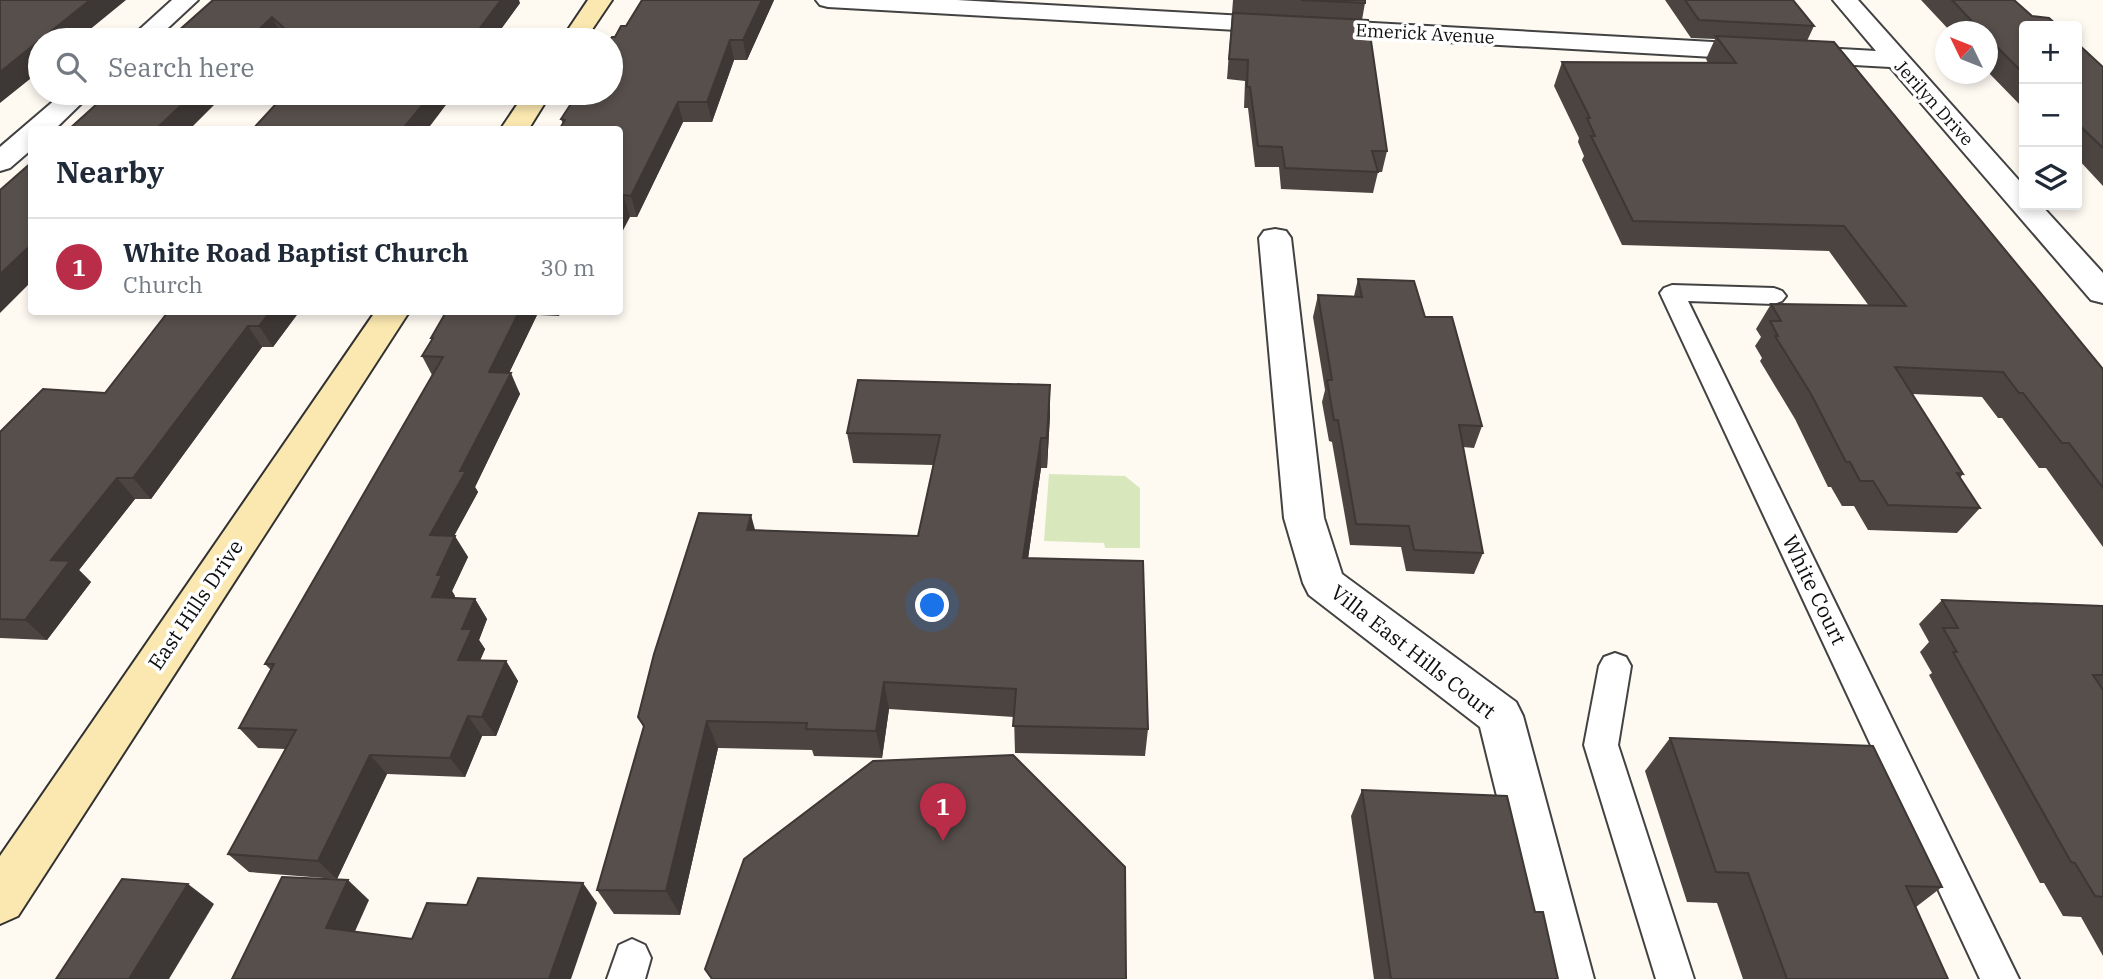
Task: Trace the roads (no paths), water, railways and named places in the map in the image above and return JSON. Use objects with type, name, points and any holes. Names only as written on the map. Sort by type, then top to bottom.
[{"type":"street","points":[[154,28],[186,0]]},
{"type":"street","points":[[581,28],[600,0]]},
{"type":"street","name":"Emerick Avenue","points":[[828,0],[1152,9],[1896,60]]},
{"type":"street","name":"Jerilyn Drive","points":[[1844,0],[2019,198]]},
{"type":"street","points":[[42,126],[65,105]]},
{"type":"street","points":[[516,126],[530,105]]},
{"type":"street","points":[[0,162],[28,138]]},
{"type":"street","name":"Jerilyn Drive","points":[[2029,210],[2103,293]]},
{"type":"street","name":"Villa East Hills Court","points":[[1275,238],[1304,518],[1324,583],[1500,716],[1568,979]]},
{"type":"street","name":"East Hills Drive","points":[[0,900],[390,315]]},
{"type":"lane","name":"White Court","points":[[1774,296],[1672,293],[2000,979]]},
{"type":"lane","points":[[1615,666],[1601,745],[1675,979]]},
{"type":"place","name":"White Road Baptist Church","points":[[943,841]]}]
